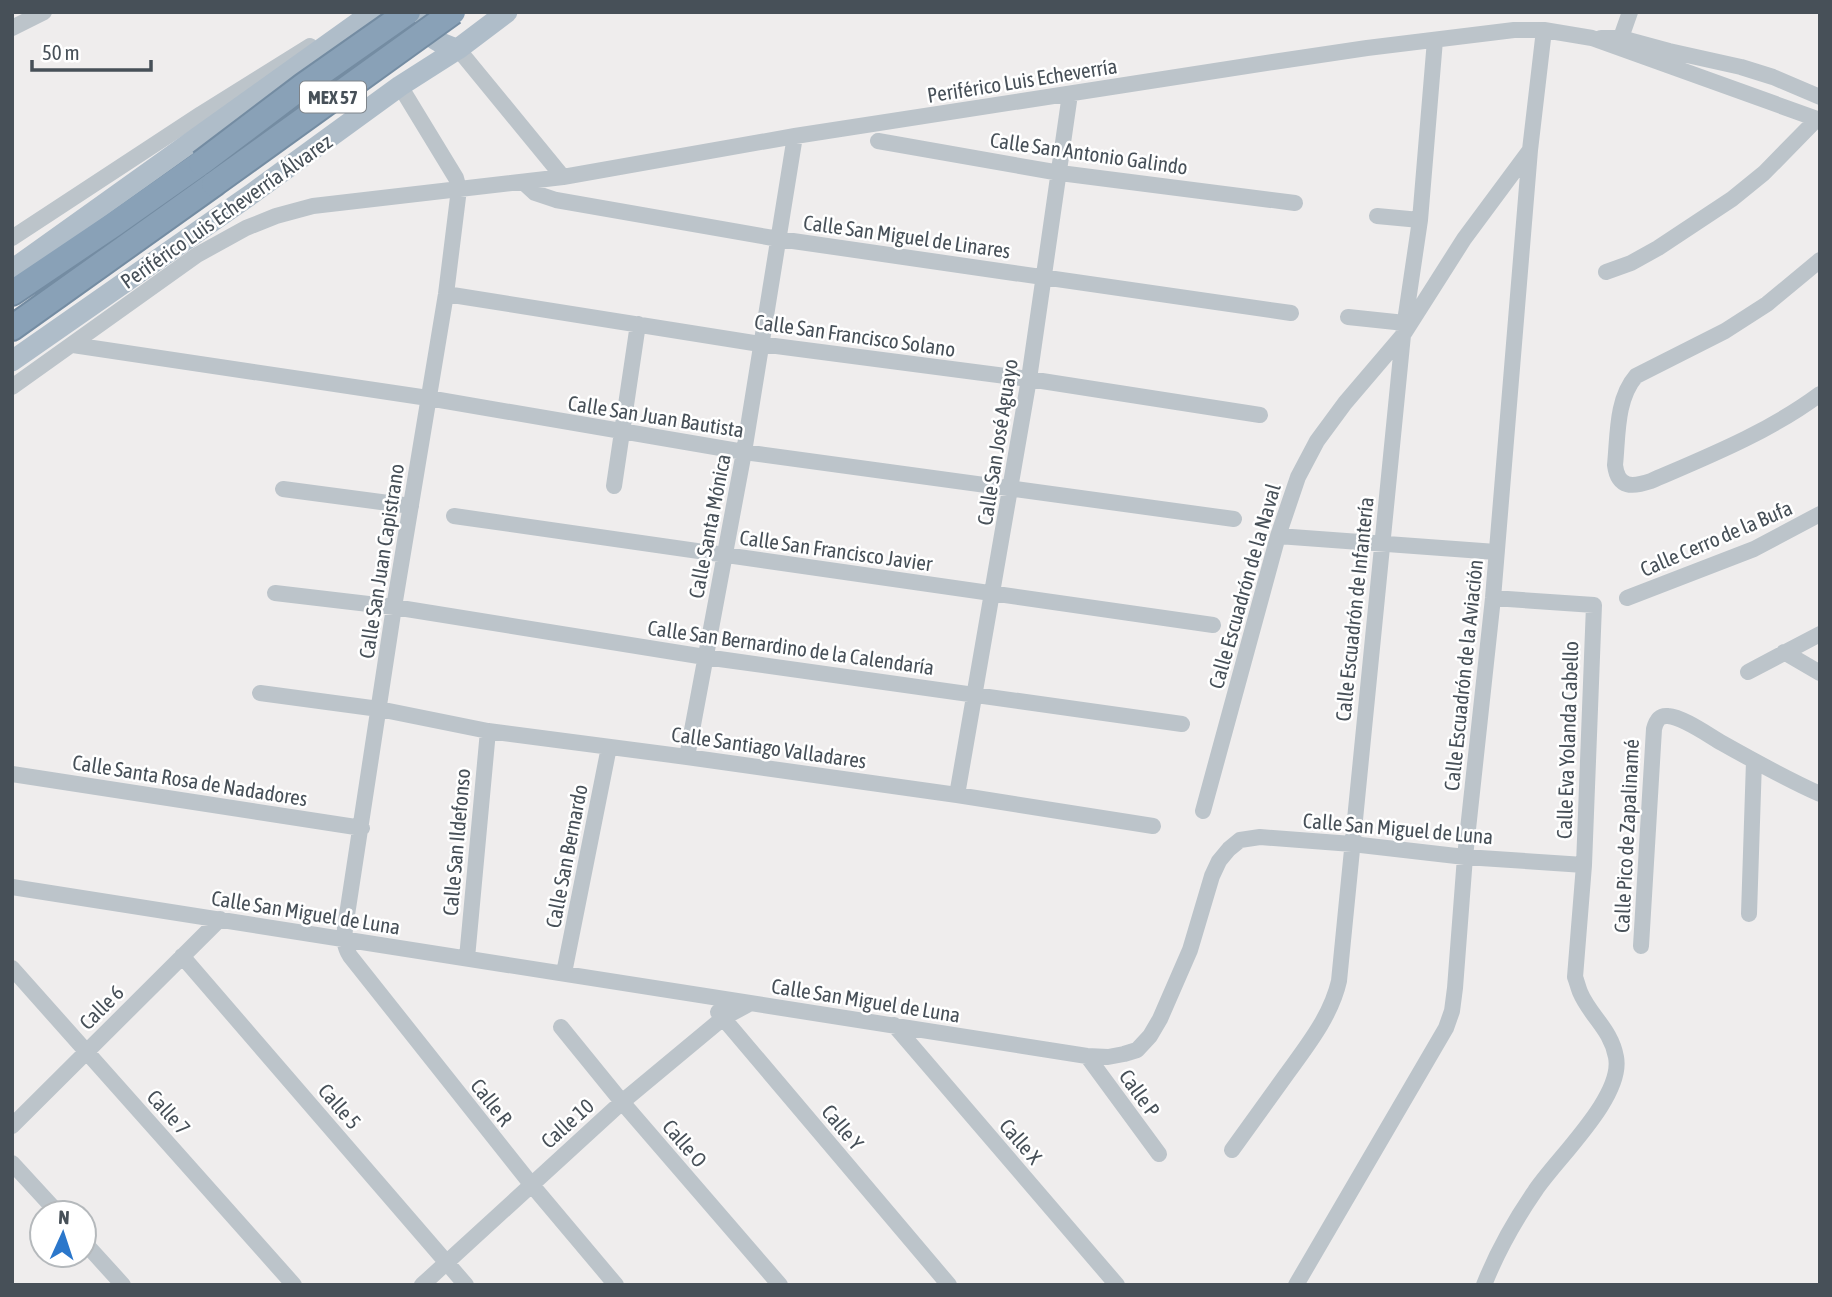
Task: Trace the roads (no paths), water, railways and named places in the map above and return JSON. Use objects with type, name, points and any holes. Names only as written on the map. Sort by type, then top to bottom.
[{"type":"highway","name":"Periférico Luis Echeverría Álvarez","points":[[12,328],[208,174],[304,85],[408,12]]},
{"type":"highway","name":"Periférico Luis Echeverría Álvarez","points":[[12,293],[113,225],[208,174],[453,12]]},
{"type":"main road","points":[[417,12],[424,29],[433,39],[445,46],[458,48]]},
{"type":"main road","name":"Periférico Luis Echeverría Álvarez","points":[[12,360],[168,264],[343,128],[507,12]]},
{"type":"main road","points":[[12,270],[336,39],[359,15],[400,86]]},
{"type":"main road","points":[[291,71],[320,77],[331,86],[340,99],[344,113],[343,128]]},
{"type":"street","points":[[12,29],[44,12]]},
{"type":"street","points":[[1619,43],[1630,12]]},
{"type":"street","name":"Periférico Luis Echeverría","points":[[168,264],[197,255],[223,239],[276,216],[313,206],[563,177],[795,136],[1273,62],[1484,33],[1544,30],[1670,51],[1741,67],[1820,97]]},
{"type":"street","name":"Calle Escuadrón de la Aviación","points":[[1296,1285],[1446,1028],[1452,1011],[1465,856],[1493,598],[1530,150],[1544,30]]},
{"type":"street","points":[[12,238],[292,57],[312,45],[336,39]]},
{"type":"street","name":"Calle Escuadrón de Infantería","points":[[1232,1150],[1300,1055],[1335,998],[1342,952],[1404,329],[1420,220],[1435,40]]},
{"type":"street","name":"Periférico Luis Echeverría","points":[[1619,43],[1819,119]]},
{"type":"street","points":[[458,48],[563,177]]},
{"type":"street","points":[[400,86],[456,177],[459,189]]},
{"type":"street","name":"Calle San José Aguayo","points":[[957,795],[1029,379],[1070,94]]},
{"type":"street","points":[[1606,272],[1631,263],[1658,248],[1732,199],[1764,173],[1819,119]]},
{"type":"street","name":"Calle Santa Mónica","points":[[687,757],[744,452],[795,136]]},
{"type":"street","name":"Calle San Antonio Galindo","points":[[878,141],[1060,173],[1295,203]]},
{"type":"street","name":"Calle Escuadrón de la Naval","points":[[1203,811],[1278,536],[1298,477],[1317,441],[1404,329],[1464,239],[1530,150]]},
{"type":"street","name":"Calle San Miguel de Linares","points":[[523,182],[536,192],[556,200],[779,239],[1291,313]]},
{"type":"street","name":"Calle San Juan Capistrano","points":[[344,940],[394,607],[446,294],[459,189]]},
{"type":"street","points":[[1377,216],[1420,220]]},
{"type":"street","points":[[1820,260],[1767,304],[1725,331],[1636,376],[1623,397],[1616,475],[1626,485],[1651,481],[1739,442],[1779,421],[1820,394]]},
{"type":"street","name":"Periférico Luis Echeverría Álvarez","points":[[12,387],[73,345],[168,264]]},
{"type":"street","name":"Calle San Francisco Solano","points":[[446,294],[760,344],[1029,379],[1260,415]]},
{"type":"street","points":[[1348,317],[1404,329]]},
{"type":"street","points":[[614,486],[638,324]]},
{"type":"street","name":"Calle San Juan Bautista","points":[[73,345],[428,398],[744,452],[1234,519]]},
{"type":"street","points":[[283,489],[411,506]]},
{"type":"street","name":"Calle Cerro de la Bufa","points":[[1627,598],[1754,549],[1820,514]]},
{"type":"street","name":"Calle San Francisco Javier","points":[[454,516],[1213,625]]},
{"type":"street","points":[[1278,536],[1496,552]]},
{"type":"street","name":"Calle San Bernardino de la Calendaría","points":[[275,593],[394,607],[705,657],[1182,724]]},
{"type":"street","name":"Calle Eva Yolanda Cabello","points":[[1484,1285],[1497,1252],[1536,1189],[1578,1139],[1600,1107],[1614,1080],[1617,1067],[1608,1032],[1580,992],[1575,976],[1584,865],[1594,605],[1493,598]]},
{"type":"street","points":[[1748,671],[1820,634]]},
{"type":"street","points":[[1784,652],[1820,673]]},
{"type":"street","name":"Calle Santiago Valladares","points":[[260,693],[379,709],[488,731],[957,795],[1153,826]]},
{"type":"street","name":"Calle Pico de Zapalinamé","points":[[1641,946],[1655,723],[1664,716],[1679,719],[1754,761]]},
{"type":"street","name":"Calle San Ildefonso","points":[[467,958],[488,731]]},
{"type":"street","name":"Calle San Bernardo","points":[[564,973],[609,747]]},
{"type":"street","points":[[1749,914],[1754,761],[1820,794]]},
{"type":"street","name":"Calle Santa Rosa de Nadadores","points":[[12,774],[362,828]]},
{"type":"street","name":"Calle San Miguel de Luna","points":[[12,887],[749,1004],[1108,1057],[1137,1050],[1150,1036],[1191,950],[1212,876],[1219,861],[1241,840],[1260,837],[1584,865]]},
{"type":"street","name":"Calle 6","points":[[12,1126],[220,919]]},
{"type":"street","name":"Calle R","points":[[344,940],[350,956],[531,1184],[616,1285]]},
{"type":"street","name":"Calle 5","points":[[182,956],[466,1285]]},
{"type":"street","name":"Calle 7","points":[[12,968],[294,1285]]},
{"type":"street","name":"Calle Y","points":[[705,997],[949,1285]]},
{"type":"street","name":"Calle 10","points":[[422,1285],[622,1102],[723,1018],[749,1004]]},
{"type":"street","name":"Calle X","points":[[894,1025],[1117,1285]]},
{"type":"street","name":"Calle O","points":[[561,1027],[780,1285]]},
{"type":"street","name":"Calle P","points":[[1087,1056],[1159,1154]]},
{"type":"street","points":[[12,1163],[45,1199]]},
{"type":"street","points":[[98,1258],[122,1285]]}]
